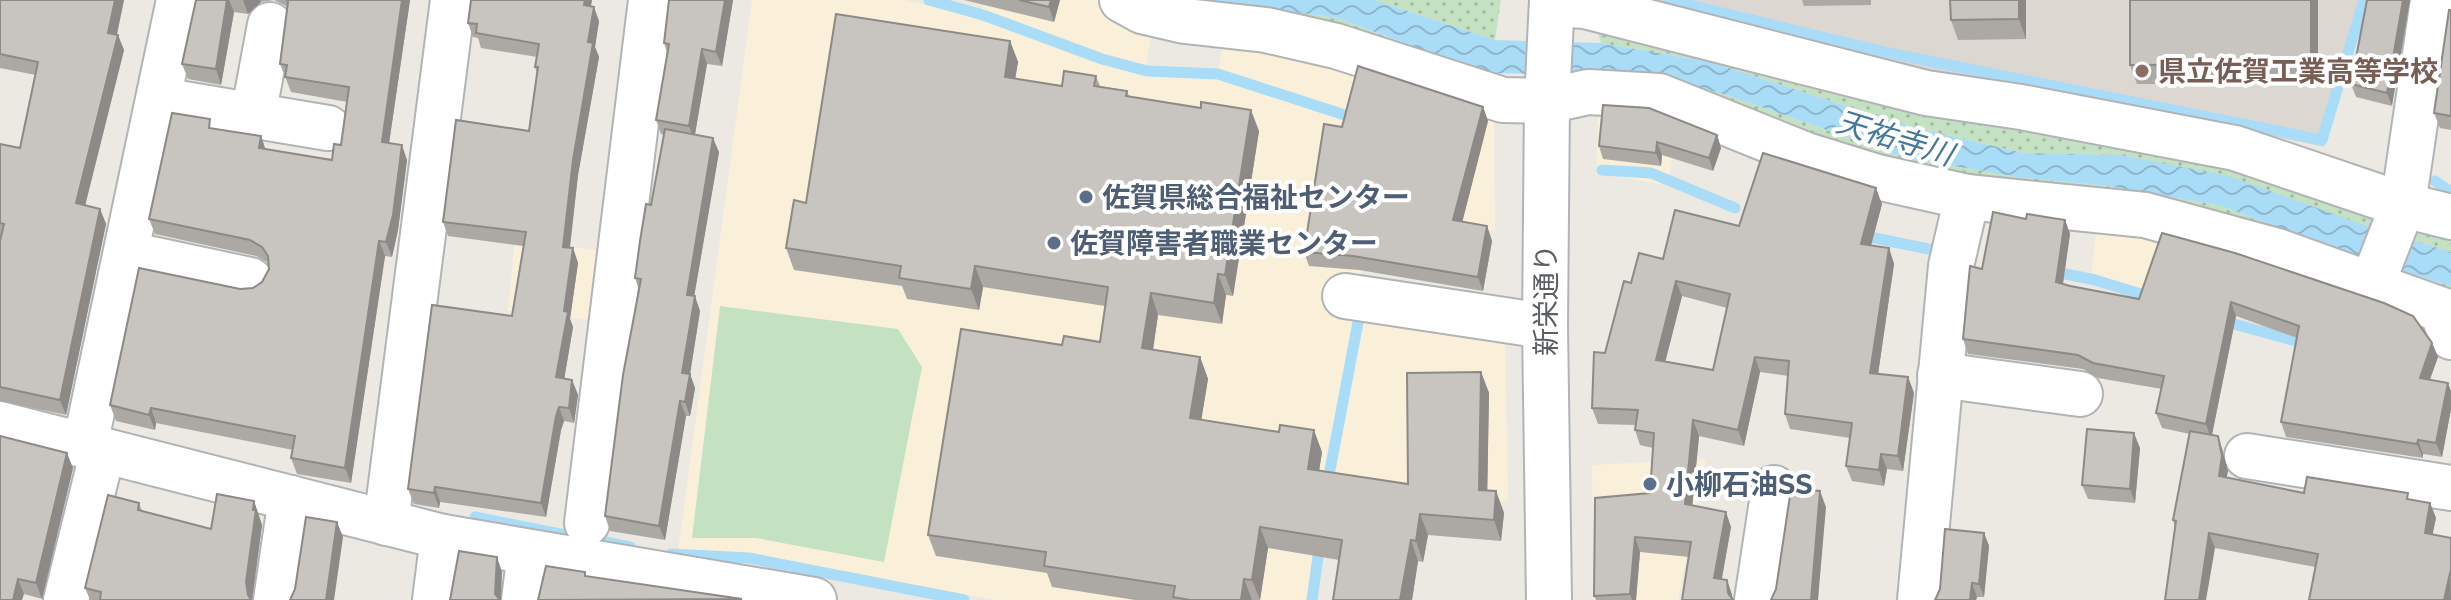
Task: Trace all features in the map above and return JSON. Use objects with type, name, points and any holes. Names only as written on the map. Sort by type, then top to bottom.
[{"type":"street","points":[[66,600],[128,254],[179,0]]},
{"type":"street","points":[[386,523],[453,0]]},
{"type":"street","points":[[587,523],[651,0]]},
{"type":"street","points":[[1122,0],[1142,11],[1185,21],[1266,30],[1336,46],[1503,100],[1547,101],[1588,92],[1659,96],[1806,155],[1877,177],[1967,197],[2145,215],[2277,251],[2442,310],[2451,337]]},
{"type":"street","points":[[2372,284],[2403,205],[2433,0]]},
{"type":"street","points":[[1552,2],[1585,6],[1926,93],[2021,107],[2235,148],[2403,205],[2451,217]]},
{"type":"street","name":"新栄通り","points":[[1549,600],[1545,326],[1547,101],[1552,2]]},
{"type":"street","points":[[253,116],[270,25]]},
{"type":"street","points":[[160,100],[328,128]]},
{"type":"street","points":[[1920,600],[1951,266],[1967,197]]},
{"type":"street","points":[[128,254],[250,280]]},
{"type":"street","points":[[1345,296],[1545,326]]},
{"type":"street","points":[[1940,375],[2080,394]]},
{"type":"street","points":[[0,424],[443,537],[530,552],[696,590],[814,600]]},
{"type":"street","points":[[2247,456],[2451,488]]},
{"type":"street","points":[[1757,600],[1774,488]]},
{"type":"street","points":[[276,600],[291,498]]},
{"type":"street","points":[[435,600],[443,537]]},
{"type":"street","points":[[524,600],[530,552]]},
{"type":"shaded area","points":[[752,0],[905,0],[979,18],[985,0],[1096,0],[1152,33],[1144,74],[1218,78],[1223,40],[1311,53],[1494,113],[1495,231],[1370,203],[1357,313],[1505,341],[1508,501],[1414,501],[1325,483],[1308,600],[996,600],[741,553],[678,552]]},
{"type":"shaded area","name":"県立佐賀工業高等学校","points":[[1655,0],[2365,0],[2324,147],[2079,96],[1891,63]]},
{"type":"shaded area","points":[[1598,102],[1682,112],[1667,185],[1597,173]]},
{"type":"shaded area","points":[[2098,217],[2248,259],[2226,318],[2091,276]]},
{"type":"shaded area","points":[[515,239],[612,252],[603,321],[508,311]]},
{"type":"shaded area","points":[[1706,459],[1678,600],[1594,600],[1592,465]]},
{"type":"green space","points":[[1159,0],[1206,0],[1338,18],[1484,73]]},
{"type":"green space","points":[[1374,0],[1501,0],[1495,40]]},
{"type":"green space","points":[[1597,29],[2226,162],[2451,234],[2451,252],[2120,155],[2024,153],[1912,127],[1710,62],[1601,43]]},
{"type":"green space","points":[[1654,76],[1724,94],[1904,157],[2016,177],[2109,186],[2222,206],[2351,256],[2451,286],[2451,299],[1828,152]]},
{"type":"green space","points":[[720,306],[898,329],[922,367],[884,562],[756,538],[692,538]]},
{"type":"water","name":"天祐寺川","points":[[1206,0],[1374,0],[1495,40],[1601,43],[1710,62],[1912,127],[2024,153],[2120,155],[2229,176],[2375,229],[2451,252],[2451,286],[2351,256],[2222,206],[2109,186],[2016,177],[1904,157],[1724,94],[1654,76],[1484,73],[1338,18]]},
{"type":"building","points":[[0,0],[115,0],[108,33],[118,35],[76,203],[100,209],[60,400],[0,387],[0,241],[4,224],[0,223],[0,144],[20,148],[38,62],[0,54]]},
{"type":"building","points":[[196,0],[227,0],[216,69],[182,64]]},
{"type":"building","points":[[287,0],[402,0],[382,142],[402,145],[393,215],[386,242],[379,241],[345,468],[291,458],[295,436],[151,408],[149,415],[110,405],[139,268],[240,289],[253,288],[262,282],[269,269],[268,256],[262,247],[250,240],[149,219],[172,113],[210,119],[209,128],[261,136],[259,148],[332,160],[334,144],[341,145],[349,87],[285,77],[287,65],[280,64]]},
{"type":"building","points":[[471,0],[585,0],[584,5],[594,7],[588,42],[593,43],[573,160],[563,247],[573,248],[564,311],[568,312],[556,377],[572,380],[569,408],[559,407],[556,416],[541,503],[435,487],[434,493],[408,489],[432,305],[512,316],[526,232],[443,222],[456,120],[529,131],[538,67],[535,67],[539,44],[476,33],[477,24],[468,23]]},
{"type":"building","points":[[669,0],[725,0],[716,52],[702,49],[689,126],[656,120],[669,44],[664,43]]},
{"type":"building","points":[[1019,0],[1051,0],[1049,7]]},
{"type":"building","points":[[1950,0],[2019,0],[2019,19],[1951,20]]},
{"type":"building","points":[[2130,0],[2311,0],[2311,64],[2130,65]]},
{"type":"building","points":[[2367,0],[2403,0],[2387,93],[2351,84]]},
{"type":"building","points":[[2451,10],[2451,116],[2434,113]]},
{"type":"building","points":[[836,14],[1010,41],[1005,77],[1062,86],[1064,71],[1096,76],[1094,86],[1127,91],[1126,96],[1201,108],[1201,102],[1251,110],[1225,275],[1218,274],[1214,303],[1151,293],[1142,348],[1200,357],[1190,418],[1279,432],[1280,425],[1314,430],[1308,469],[1408,484],[1407,373],[1481,372],[1479,490],[1496,491],[1494,520],[1420,514],[1416,541],[1411,540],[1400,600],[1333,600],[1342,540],[1260,527],[1252,580],[1244,579],[1241,600],[1173,597],[1175,586],[1044,566],[1046,552],[928,535],[961,329],[1062,345],[1064,336],[1100,342],[1108,287],[975,266],[971,289],[899,278],[901,266],[786,248],[794,200],[806,203]]},
{"type":"building","points":[[1358,66],[1483,107],[1453,220],[1487,226],[1478,277],[1353,256],[1304,252],[1324,124],[1342,127]]},
{"type":"building","points":[[1603,105],[1649,108],[1717,135],[1709,158],[1657,142],[1656,153],[1599,146]]},
{"type":"building","points":[[665,129],[713,138],[687,295],[695,296],[682,373],[690,374],[685,402],[680,401],[659,526],[605,516],[623,375],[641,279],[635,278],[640,241],[646,204],[651,205]]},
{"type":"building","points":[[1763,153],[1876,188],[1861,244],[1889,248],[1870,373],[1908,377],[1898,456],[1881,454],[1879,470],[1846,466],[1852,423],[1785,414],[1789,361],[1755,357],[1738,430],[1693,420],[1685,504],[1726,512],[1714,578],[1727,580],[1728,593],[1733,600],[1682,600],[1691,542],[1635,537],[1630,594],[1594,596],[1595,498],[1650,493],[1654,433],[1635,430],[1638,410],[1592,408],[1594,352],[1605,353],[1624,281],[1631,283],[1639,253],[1663,259],[1675,210],[1739,226]],"holes":[[[1676,281],[1730,294],[1713,370],[1656,360]]]},
{"type":"building","points":[[1993,212],[2026,219],[2027,214],[2065,220],[2056,282],[2070,286],[2139,299],[2162,233],[2235,253],[2384,303],[2413,316],[2432,343],[2420,378],[2448,383],[2436,443],[2418,440],[2417,444],[2281,422],[2299,326],[2231,302],[2206,424],[2156,413],[2164,376],[2093,363],[2078,355],[1963,339],[1970,266],[1982,269]]},
{"type":"building","points":[[2087,429],[2134,433],[2130,489],[2082,485]]},
{"type":"building","points":[[2190,431],[2218,436],[2222,456],[2219,476],[2304,493],[2307,477],[2408,493],[2407,499],[2430,503],[2425,533],[2451,538],[2451,569],[2444,600],[2309,600],[2318,554],[2209,533],[2199,600],[2165,600],[2176,521],[2173,520]]},
{"type":"building","points":[[0,436],[67,453],[36,583],[18,579],[13,600],[0,600]]},
{"type":"building","points":[[1791,489],[1820,491],[1811,600],[1771,600],[1776,589]]},
{"type":"building","points":[[217,494],[254,501],[253,510],[256,510],[246,582],[251,600],[100,600],[101,592],[85,588],[108,495],[139,503],[138,510],[211,529]]},
{"type":"building","points":[[306,517],[337,522],[326,600],[290,600],[295,589]]},
{"type":"building","points":[[1945,529],[1984,533],[1979,584],[1972,583],[1970,600],[1935,600],[1940,589]]},
{"type":"building","points":[[459,551],[497,557],[495,594],[500,600],[450,600]]},
{"type":"building","points":[[546,566],[585,572],[585,576],[742,599],[538,600]]},
{"type":"waterway","points":[[929,0],[983,15],[1102,59],[1147,71],[1218,74],[1357,119]]},
{"type":"waterway","points":[[1668,0],[1894,54],[2322,140],[2364,0]]},
{"type":"waterway","points":[[1602,170],[1651,173],[1735,208]]},
{"type":"waterway","points":[[2435,181],[2451,192]]},
{"type":"waterway","points":[[1860,235],[1938,251]]},
{"type":"waterway","points":[[2051,271],[2095,280],[2154,298]]},
{"type":"waterway","points":[[1327,486],[1359,317]]},
{"type":"waterway","points":[[2223,321],[2311,345]]},
{"type":"waterway","points":[[475,517],[575,537]]},
{"type":"waterway","points":[[595,540],[630,547]]},
{"type":"waterway","points":[[1312,600],[1320,542]]},
{"type":"waterway","points":[[671,554],[749,558],[964,600]]},
{"type":"place","name":"県立佐賀工業高等学校","points":[[2142,71]]},
{"type":"place","name":"佐賀県総合福祉センター","points":[[1086,197]]},
{"type":"place","name":"佐賀障害者職業センター","points":[[1054,243]]},
{"type":"place","name":"小柳石油SS","points":[[1650,484]]}]
